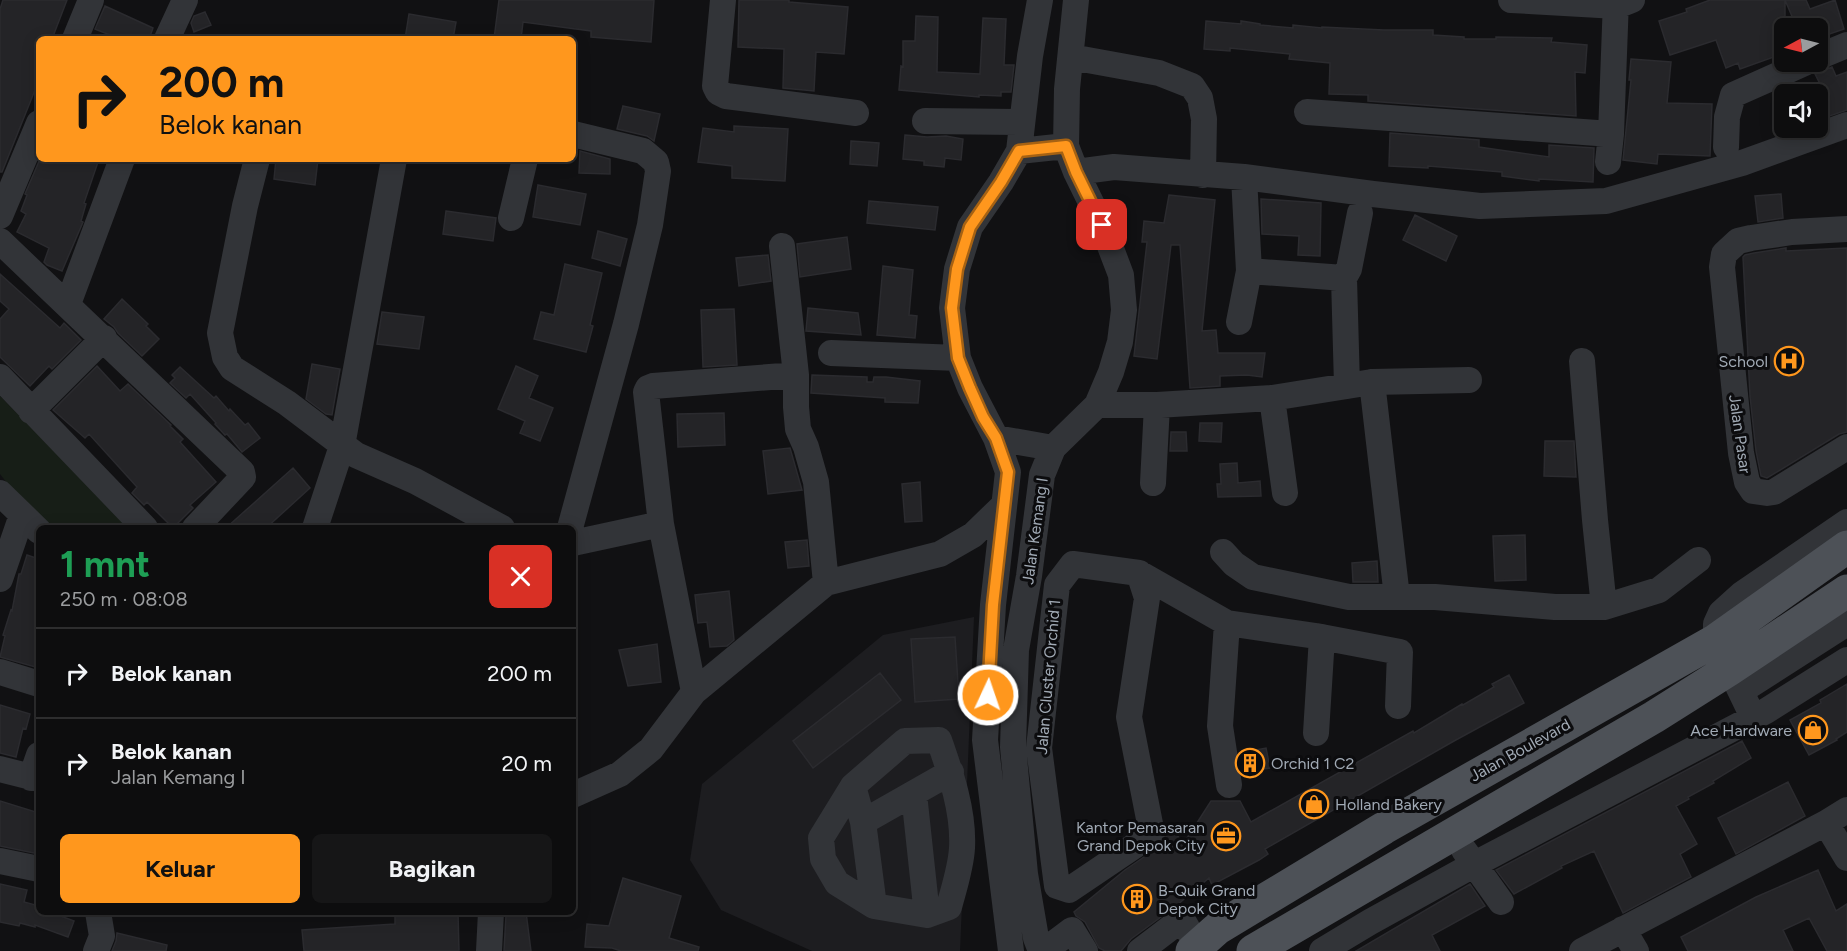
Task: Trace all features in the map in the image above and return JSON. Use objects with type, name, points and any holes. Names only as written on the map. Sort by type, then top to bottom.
[{"type":"main road","name":"Jalan Boulevard","points":[[1195,949],[1218,928],[1384,828],[1716,640],[1847,547]]},
{"type":"main road","points":[[1253,951],[1654,717],[1735,680],[1847,591]]},
{"type":"street","points":[[76,36],[91,0]]},
{"type":"street","points":[[168,36],[185,0]]},
{"type":"street","points":[[723,0],[715,86],[718,92],[726,96],[856,113]]},
{"type":"street","name":"Jalan Kemang I","points":[[1011,951],[985,740],[993,605],[1008,472],[996,438],[983,417],[958,358],[952,308],[957,269],[970,227],[1019,151],[1029,56],[1040,0]]},
{"type":"street","points":[[1046,0],[1054,4],[1062,4],[1074,0]]},
{"type":"street","name":"Jalan Kemang I","points":[[1042,951],[1036,938],[1031,911],[1013,747],[1016,650],[1029,576],[1035,515],[1042,475],[1053,448],[1097,405],[1111,372],[1120,342],[1124,310],[1121,275],[1102,225],[1066,146],[1067,89],[1074,0]]},
{"type":"street","points":[[1511,0],[1622,2],[1608,162]]},
{"type":"street","points":[[1828,53],[1847,45]]},
{"type":"street","points":[[1071,57],[1159,73],[1192,86],[1200,98],[1204,119],[1203,175]]},
{"type":"street","points":[[1726,147],[1727,117],[1733,94],[1780,72]]},
{"type":"street","points":[[1306,112],[1611,134]]},
{"type":"street","points":[[925,121],[1022,122]]},
{"type":"street","points":[[1076,172],[1114,167],[1244,177],[1480,206],[1606,201],[1742,163],[1847,125]]},
{"type":"street","points":[[0,216],[36,130]]},
{"type":"street","points":[[571,525],[648,236],[658,171],[656,162],[643,151],[576,135]]},
{"type":"street","points":[[1019,151],[1066,146]]},
{"type":"street","points":[[68,304],[121,162]]},
{"type":"street","points":[[256,162],[245,206],[220,333],[225,357],[232,368],[287,403],[356,455],[415,481],[496,525]]},
{"type":"street","points":[[316,525],[342,446],[393,162]]},
{"type":"street","points":[[511,218],[524,162]]},
{"type":"street","points":[[1239,322],[1249,271],[1244,177]]},
{"type":"street","points":[[1360,213],[1349,269],[1344,278],[1397,597]]},
{"type":"street","name":"Jalan Pasar","points":[[1847,229],[1792,232],[1738,241],[1724,254],[1722,267],[1741,453],[1747,482],[1753,491],[1774,492],[1847,447]]},
{"type":"street","points":[[0,240],[242,472],[243,477],[198,525]]},
{"type":"street","points":[[782,246],[796,375],[798,429],[816,482],[826,582]]},
{"type":"street","points":[[1249,271],[1344,278]]},
{"type":"street","points":[[31,411],[104,338]]},
{"type":"street","points":[[831,353],[958,358]]},
{"type":"street","points":[[1582,361],[1604,607]]},
{"type":"street","points":[[694,692],[661,524],[646,392],[653,386],[796,375]]},
{"type":"street","points":[[0,377],[142,525]]},
{"type":"street","points":[[1097,405],[1157,405],[1272,398],[1360,384],[1469,380]]},
{"type":"street","points":[[1272,398],[1285,493]]},
{"type":"street","points":[[1153,483],[1157,405]]},
{"type":"street","points":[[996,438],[1053,448]]},
{"type":"street","points":[[0,493],[30,523],[0,579]]},
{"type":"street","points":[[576,794],[620,774],[643,755],[651,748],[694,692],[826,582],[940,554],[973,536],[1003,514]]},
{"type":"street","points":[[1753,717],[1716,640],[1716,624],[1721,613],[1742,594],[1847,522]]},
{"type":"street","points":[[576,542],[661,524]]},
{"type":"street","points":[[1223,552],[1234,564],[1253,577],[1349,597],[1435,597],[1555,607],[1604,607],[1659,590],[1698,560]]},
{"type":"street","name":"Jalan Cluster Orchid 1","points":[[1069,890],[1057,886],[1039,748],[1057,585],[1073,564],[1139,573],[1227,624],[1400,652],[1398,706]]},
{"type":"street","points":[[1031,911],[1069,890],[1152,834],[1129,717],[1147,598],[1139,573]]},
{"type":"street","points":[[993,605],[1023,607]]},
{"type":"street","points":[[1735,680],[1847,622]]},
{"type":"street","points":[[1227,624],[1220,726],[1228,785]]},
{"type":"street","points":[[1316,734],[1322,638]]},
{"type":"street","points":[[1322,951],[1475,864],[1753,717],[1847,660]]},
{"type":"street","points":[[0,672],[36,683]]},
{"type":"street","points":[[939,740],[951,772],[960,818],[962,849],[950,907],[927,915],[874,906],[837,883],[823,859],[821,838],[853,786],[905,741],[939,740]]},
{"type":"street","points":[[0,770],[36,770]]},
{"type":"street","points":[[863,822],[951,772]]},
{"type":"street","points":[[853,786],[863,822],[874,906]]},
{"type":"street","points":[[914,794],[927,915]]},
{"type":"street","points":[[960,818],[1019,802]]},
{"type":"street","points":[[1582,951],[1836,816],[1847,858]]},
{"type":"street","points":[[1454,835],[1501,902]]},
{"type":"street","points":[[0,861],[36,868]]},
{"type":"street","points":[[96,951],[102,936],[98,915]]},
{"type":"street","points":[[489,951],[491,915]]},
{"type":"street","points":[[1140,951],[1182,919],[1195,949]]},
{"type":"street","points":[[1623,928],[1636,951]]},
{"type":"street","points":[[1042,951],[1072,930],[1085,951]]},
{"type":"shaded area","points":[[0,396],[127,525],[43,525],[0,474]]},
{"type":"shaded area","points":[[974,617],[960,951],[812,951],[721,910],[690,860],[702,784],[883,635]]},
{"type":"building","points":[[3,0],[67,0],[53,36],[36,36],[36,87],[2,172],[0,172],[0,9]]},
{"type":"building","points":[[499,0],[654,0],[651,42],[591,37],[591,31],[523,22],[521,36],[494,36]]},
{"type":"building","points":[[739,0],[789,0],[789,2],[848,7],[844,54],[816,52],[814,91],[783,88],[784,49],[738,47]]},
{"type":"building","points":[[1710,0],[1785,0],[1785,18],[1774,18],[1774,57],[1740,69],[1738,63],[1726,68],[1716,40],[1670,55],[1659,21],[1687,12],[1686,9]]},
{"type":"building","points":[[1785,0],[1806,0],[1810,9],[1835,0],[1844,29],[1828,35],[1828,18],[1793,18]]},
{"type":"building","points":[[105,6],[153,28],[150,36],[112,36],[95,29]]},
{"type":"building","points":[[205,12],[211,25],[194,32],[191,23],[194,16]]},
{"type":"building","points":[[409,14],[456,22],[454,36],[405,36]]},
{"type":"building","points":[[916,16],[938,17],[937,72],[980,74],[983,18],[1006,19],[1004,65],[1014,65],[1011,92],[1001,92],[1001,96],[979,95],[979,97],[899,90],[901,66],[903,67],[903,41],[915,41]]},
{"type":"building","points":[[1206,21],[1241,24],[1241,21],[1293,28],[1293,25],[1322,28],[1433,30],[1433,35],[1464,37],[1464,39],[1552,38],[1551,42],[1587,45],[1585,73],[1575,72],[1576,116],[1368,101],[1368,95],[1329,94],[1330,63],[1289,59],[1290,54],[1230,48],[1230,51],[1204,49]]},
{"type":"building","points":[[1631,59],[1671,62],[1667,103],[1712,104],[1710,156],[1658,154],[1657,164],[1623,160]]},
{"type":"building","points":[[1832,67],[1836,76],[1847,72],[1847,110],[1828,117],[1828,84],[1819,84],[1815,74],[1828,72],[1828,69]]},
{"type":"building","points":[[623,106],[660,114],[654,141],[647,136],[617,129]]},
{"type":"building","points":[[734,126],[788,129],[785,181],[732,178],[732,166],[698,162],[703,128],[734,132]]},
{"type":"building","points":[[1390,133],[1479,140],[1479,147],[1549,157],[1549,145],[1594,148],[1593,182],[1539,179],[1539,181],[1502,176],[1502,172],[1428,166],[1428,168],[1389,166]]},
{"type":"building","points":[[905,135],[946,136],[963,139],[961,160],[945,158],[944,167],[924,165],[924,161],[903,159]]},
{"type":"building","points":[[851,141],[879,143],[877,166],[850,164]]},
{"type":"building","points":[[580,151],[610,159],[610,174],[579,173]]},
{"type":"building","points":[[39,162],[98,162],[84,203],[86,204],[81,221],[83,222],[62,271],[44,262],[49,248],[17,232],[26,214],[21,211],[27,195],[25,194]]},
{"type":"building","points":[[276,162],[318,162],[315,185],[274,179]]},
{"type":"building","points":[[538,185],[586,194],[580,225],[533,217]]},
{"type":"building","points":[[1781,194],[1783,218],[1758,222],[1755,196]]},
{"type":"building","points":[[1169,195],[1215,200],[1202,331],[1216,330],[1218,353],[1265,353],[1262,377],[1220,376],[1220,386],[1190,388],[1180,245],[1171,245],[1157,359],[1134,356],[1147,242],[1142,242],[1144,221],[1164,223]]},
{"type":"building","points":[[1261,199],[1321,203],[1320,256],[1298,255],[1299,236],[1262,234]]},
{"type":"building","points":[[869,201],[938,207],[935,230],[867,223]]},
{"type":"building","points":[[446,211],[496,218],[493,241],[443,234]]},
{"type":"building","points":[[1415,215],[1457,236],[1446,261],[1403,240]]},
{"type":"building","points":[[598,231],[627,239],[620,266],[592,258]]},
{"type":"building","points":[[847,237],[851,269],[800,277],[797,244]]},
{"type":"building","name":"School","points":[[1786,248],[1786,251],[1847,248],[1847,432],[1839,434],[1767,478],[1761,476],[1750,396],[1743,257]]},
{"type":"building","points":[[768,255],[771,281],[739,286],[736,258]]},
{"type":"building","points":[[565,264],[602,273],[586,352],[534,339],[541,312],[554,315]]},
{"type":"building","points":[[883,266],[913,270],[909,315],[917,316],[915,338],[877,335]]},
{"type":"building","points":[[0,274],[60,328],[64,323],[81,340],[52,369],[49,366],[30,386],[0,357],[0,319],[9,309],[0,301]]},
{"type":"building","points":[[122,299],[148,324],[146,326],[159,339],[142,356],[104,319]]},
{"type":"building","points":[[808,308],[858,313],[861,335],[806,331]]},
{"type":"building","points":[[734,309],[737,365],[703,367],[701,310]]},
{"type":"building","points":[[382,312],[424,317],[419,349],[377,344]]},
{"type":"building","points":[[312,364],[340,369],[332,415],[326,414],[306,399]]},
{"type":"building","points":[[97,366],[120,391],[128,384],[171,425],[183,439],[180,442],[216,482],[190,505],[193,508],[176,525],[170,525],[147,502],[144,505],[132,493],[137,487],[89,434],[85,438],[53,410]]},
{"type":"building","points":[[516,366],[538,376],[529,398],[553,408],[540,441],[520,433],[525,421],[498,409]]},
{"type":"building","points":[[180,367],[214,398],[216,396],[245,425],[248,423],[260,438],[242,452],[190,394],[186,398],[170,383],[175,378],[172,375]]},
{"type":"building","points":[[812,375],[867,377],[867,382],[873,382],[874,377],[920,381],[918,403],[885,402],[885,398],[811,393]]},
{"type":"building","points":[[724,413],[725,445],[678,447],[677,414]]},
{"type":"building","points":[[1200,423],[1222,423],[1221,442],[1199,441]]},
{"type":"building","points":[[1171,432],[1186,432],[1187,451],[1170,451]]},
{"type":"building","points":[[1545,441],[1574,441],[1576,477],[1544,476]]},
{"type":"building","points":[[790,448],[802,490],[768,494],[763,451]]},
{"type":"building","points":[[1237,463],[1238,483],[1260,481],[1261,496],[1218,497],[1217,484],[1221,484],[1220,464]]},
{"type":"building","points":[[293,468],[310,488],[269,525],[229,525]]},
{"type":"building","points":[[920,482],[922,521],[905,522],[902,484]]},
{"type":"building","points":[[1525,535],[1526,580],[1495,581],[1493,536]]},
{"type":"building","points":[[807,540],[809,566],[788,568],[785,542]]},
{"type":"building","points":[[27,555],[36,558],[36,667],[0,657],[5,636],[3,635],[12,611],[19,574],[21,574]]},
{"type":"building","points":[[1377,561],[1378,582],[1353,582],[1352,563]]},
{"type":"building","points":[[729,591],[734,640],[727,646],[710,647],[707,622],[698,623],[695,595]]},
{"type":"building","points":[[955,637],[959,699],[915,702],[911,639]]},
{"type":"building","points":[[657,644],[661,682],[628,686],[619,650]]},
{"type":"building","points":[[880,673],[901,700],[813,768],[793,741]]},
{"type":"building","points":[[1509,675],[1524,703],[1265,849],[1268,854],[1259,860],[1212,885],[1209,878],[1131,939],[1121,951],[1105,951],[1099,948],[1085,922],[1076,916],[1074,912],[1125,870],[1160,846],[1166,840],[1166,836],[1173,831],[1184,843],[1211,801],[1240,801],[1251,822],[1413,731],[1414,733],[1494,687],[1492,684]]},
{"type":"building","points":[[1847,684],[1847,732],[1809,755],[1790,720],[1821,703],[1820,700]]},
{"type":"building","points":[[0,705],[30,714],[26,729],[23,728],[16,757],[0,753]]},
{"type":"building","points":[[1742,741],[1751,758],[1676,806],[1697,844],[1680,854],[1691,877],[1623,913],[1594,851],[1561,866],[1562,868],[1514,894],[1496,870]]},
{"type":"building","name":"Orchid 1 C2","points":[[1266,748],[1270,768],[1242,772],[1239,753]]},
{"type":"building","points":[[1788,782],[1805,816],[1736,854],[1718,818]]},
{"type":"building","points":[[0,801],[36,812],[36,853],[0,846]]},
{"type":"building","points":[[1818,870],[1836,911],[1847,904],[1847,951],[1827,951],[1809,918],[1783,930],[1793,951],[1688,951],[1681,937],[1756,897]]},
{"type":"building","points":[[623,878],[681,896],[669,938],[699,947],[698,951],[621,951],[612,948],[585,947],[587,924],[609,926]]},
{"type":"building","points":[[0,884],[27,890],[24,902],[36,905],[36,915],[58,915],[74,921],[68,937],[35,925],[35,927],[20,923],[19,926],[0,922]]},
{"type":"building","points":[[1470,884],[1485,906],[1432,935],[1440,951],[1356,951]]},
{"type":"building","points":[[395,915],[458,915],[459,951],[304,951],[302,930],[395,924]]},
{"type":"building","points":[[506,915],[526,915],[531,951],[504,951]]},
{"type":"building","points":[[117,933],[167,945],[166,951],[112,951]]},
{"type":"place","name":"School","points":[[1789,361]]},
{"type":"place","name":"Ace Hardware","points":[[1813,730]]},
{"type":"place","name":"Orchid 1 C2","points":[[1250,763]]},
{"type":"place","name":"Holland Bakery","points":[[1314,804]]},
{"type":"place","name":"Kantor Pemasaran Grand Depok City","points":[[1226,836]]},
{"type":"place","name":"B-Quik Grand Depok City","points":[[1137,899]]},
{"type":"route","points":[[988,695],[993,605],[1008,472],[996,438],[983,417],[958,358],[952,308],[957,269],[970,227],[1019,151],[1066,146],[1102,225]]}]
